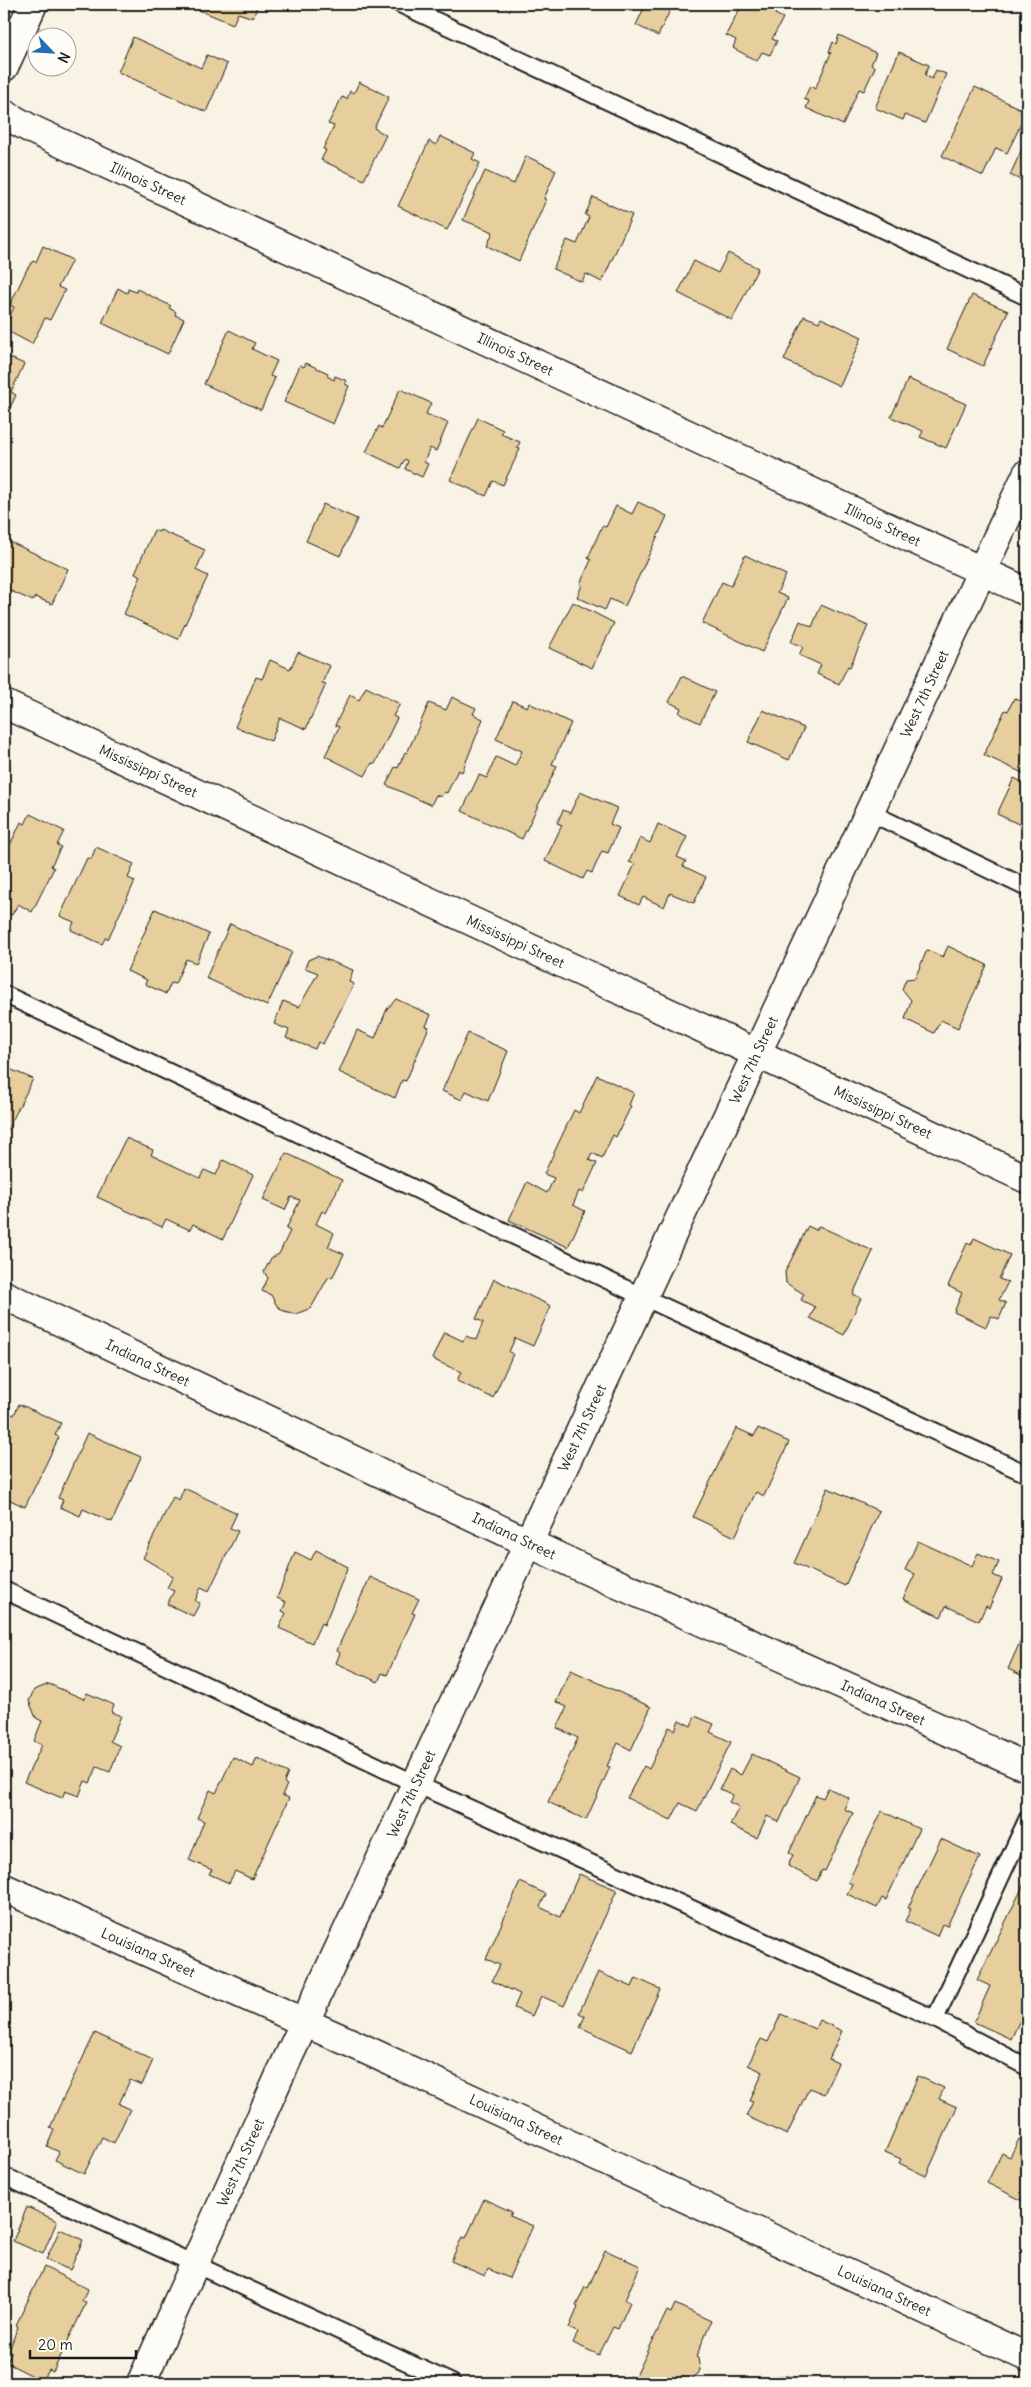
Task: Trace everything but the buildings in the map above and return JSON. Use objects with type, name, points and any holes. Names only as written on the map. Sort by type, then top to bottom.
[{"type":"street","points":[[4,67],[33,4]]},
{"type":"street","name":"Illinois Street","points":[[4,114],[31,129],[1027,592]]},
{"type":"street","name":"West 7th Street","points":[[142,2383],[305,2023],[1027,474]]},
{"type":"street","name":"Mississippi Street","points":[[4,704],[1027,1179]]},
{"type":"street","name":"Indiana Street","points":[[4,1295],[528,1542],[1027,1767]]},
{"type":"street","name":"Louisiana Street","points":[[4,1888],[305,2023],[1027,2357]]},
{"type":"lane","points":[[400,4],[1027,297]]},
{"type":"lane","points":[[869,812],[1027,888]]},
{"type":"lane","points":[[4,994],[643,1297],[1027,1474]]},
{"type":"lane","points":[[4,1590],[416,1784],[935,2019],[1027,2067]]},
{"type":"lane","points":[[935,2019],[1027,1820]]},
{"type":"lane","points":[[4,2176],[452,2383]]}]
